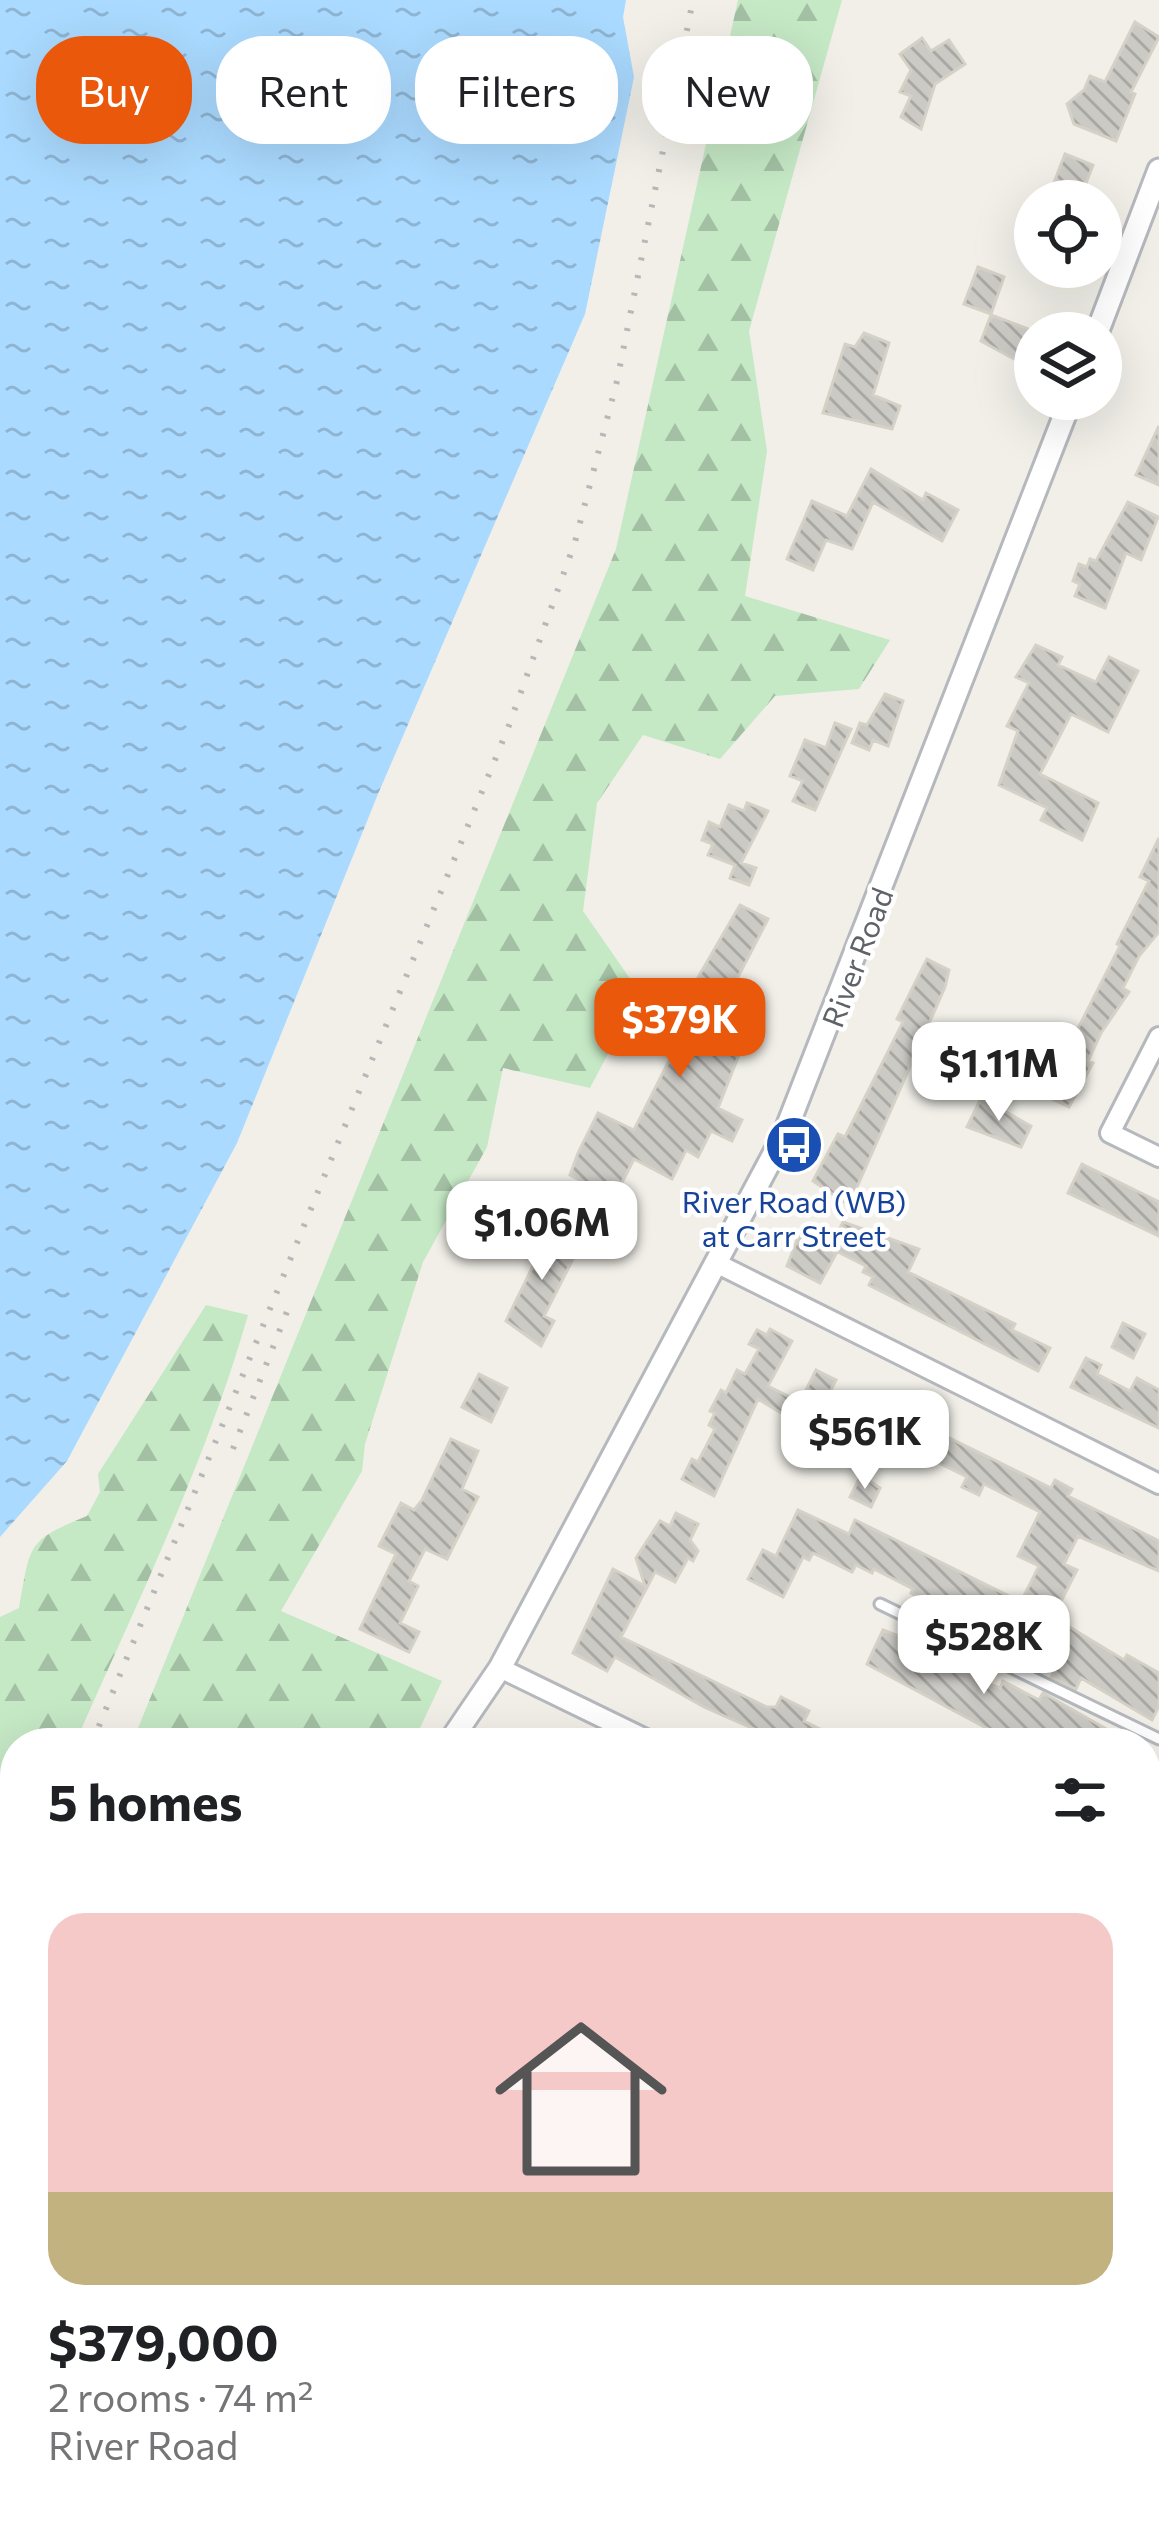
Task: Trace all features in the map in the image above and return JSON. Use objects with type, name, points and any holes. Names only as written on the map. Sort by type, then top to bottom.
[{"type":"street","points":[[1104,312],[1159,170]]},
{"type":"street","name":"River Road","points":[[459,1728],[500,1668],[806,1087],[1063,420]]},
{"type":"street","points":[[1159,1037],[1110,1132],[1159,1157]]},
{"type":"street","points":[[716,1263],[1159,1484]]},
{"type":"street","points":[[500,1668],[623,1728]]},
{"type":"lane","points":[[880,1604],[1136,1728]]},
{"type":"green space","points":[[738,0],[842,0],[813,103],[813,36],[730,36]]},
{"type":"green space","points":[[706,144],[802,144],[749,331],[767,451],[745,596],[890,640],[859,689],[775,696],[720,759],[643,735],[597,803],[583,911],[640,993],[590,1088],[503,1068],[487,1147],[423,1262],[365,1444],[362,1471],[281,1611],[442,1681],[420,1728],[138,1728],[616,549]]},
{"type":"green space","points":[[206,1305],[248,1315],[169,1532],[82,1728],[0,1728],[0,1617],[19,1608],[29,1558],[41,1539],[87,1516],[100,1492],[98,1474]]},
{"type":"water","points":[[0,0],[626,0],[623,17],[634,77],[585,314],[378,794],[237,1143],[67,1461],[0,1537]]},
{"type":"building","points":[[1135,22],[1159,37],[1131,92],[1135,94],[1116,141],[1074,124],[1067,104],[1084,90],[1090,76],[1105,82]]},
{"type":"building","points":[[922,38],[931,51],[949,40],[965,64],[935,84],[921,129],[901,117],[911,96],[900,92],[911,70],[900,54]]},
{"type":"building","points":[[1065,154],[1093,165],[1087,180],[1055,180]]},
{"type":"building","points":[[978,267],[1004,277],[991,314],[964,304]]},
{"type":"building","points":[[991,315],[1014,324],[1014,359],[981,341]]},
{"type":"building","points":[[864,333],[889,343],[873,395],[900,406],[892,429],[823,413],[845,344],[855,347]]},
{"type":"building","points":[[1159,426],[1159,485],[1136,475]]},
{"type":"building","points":[[871,469],[923,500],[926,493],[958,510],[942,541],[873,502],[852,549],[826,540],[813,570],[787,559],[812,501],[847,516]]},
{"type":"building","points":[[1128,502],[1158,517],[1141,560],[1126,553],[1105,608],[1075,596],[1080,584],[1073,581],[1079,564],[1087,567],[1090,559],[1096,561]]},
{"type":"building","points":[[1036,645],[1062,657],[1058,665],[1096,682],[1109,657],[1138,671],[1108,732],[1071,714],[1040,774],[1098,803],[1082,840],[1041,820],[1047,808],[999,785],[1018,731],[1007,726],[1029,683],[1016,677]]},
{"type":"building","points":[[885,694],[903,701],[888,746],[873,740],[869,750],[852,743],[860,723],[867,725]]},
{"type":"building","points":[[835,723],[851,729],[815,810],[793,801],[803,781],[790,776],[805,740],[826,748]]},
{"type":"building","points":[[747,803],[768,811],[741,863],[756,868],[749,885],[730,878],[735,865],[708,855],[713,844],[702,840],[709,822],[720,827],[729,805],[744,811]]},
{"type":"building","points":[[1159,838],[1159,932],[1139,956],[1123,988],[1129,992],[1101,1033],[1088,1061],[1093,1063],[1069,1107],[1044,1095],[1120,946],[1149,881],[1140,877]]},
{"type":"building","points":[[740,905],[768,919],[722,1008],[715,1041],[742,1047],[718,1108],[742,1120],[732,1141],[711,1131],[698,1157],[686,1150],[672,1179],[634,1159],[614,1198],[570,1175],[598,1113],[634,1130],[677,1045],[683,1014],[699,1017],[689,993]]},
{"type":"building","points":[[927,959],[949,970],[945,987],[849,1205],[813,1181],[838,1134],[845,1137],[903,1022],[897,1019]]},
{"type":"building","points":[[981,1098],[1031,1126],[1021,1147],[967,1127]]},
{"type":"building","points":[[1082,1164],[1159,1202],[1159,1236],[1068,1193]]},
{"type":"building","points":[[540,1219],[571,1235],[563,1251],[574,1257],[544,1316],[554,1321],[541,1346],[506,1321],[535,1262],[539,1246],[529,1241]]},
{"type":"building","points":[[843,1222],[919,1249],[908,1272],[1015,1324],[1012,1330],[1050,1348],[1038,1371],[869,1285],[873,1277],[863,1272],[866,1266],[830,1248]]},
{"type":"building","points":[[799,1235],[836,1254],[820,1283],[787,1266]]},
{"type":"building","points":[[1123,1323],[1145,1334],[1133,1358],[1112,1347]]},
{"type":"building","points":[[770,1329],[792,1341],[768,1386],[800,1402],[816,1370],[836,1380],[830,1392],[861,1407],[866,1397],[1051,1488],[1055,1480],[1072,1489],[1068,1496],[1159,1541],[1159,1571],[1078,1536],[1064,1564],[1077,1570],[1053,1617],[1124,1660],[1127,1655],[1159,1673],[1159,1706],[1152,1720],[1081,1678],[1076,1689],[1051,1677],[1054,1672],[923,1608],[926,1602],[911,1593],[913,1589],[874,1569],[872,1573],[856,1565],[852,1572],[813,1553],[809,1560],[803,1557],[783,1597],[748,1579],[763,1550],[776,1556],[798,1510],[849,1534],[855,1520],[1021,1602],[1039,1566],[1018,1556],[1040,1512],[984,1484],[979,1495],[962,1487],[967,1477],[933,1460],[930,1466],[913,1458],[916,1451],[821,1411],[811,1431],[758,1399],[714,1496],[682,1479],[692,1459],[698,1462],[715,1429],[709,1425],[715,1413],[710,1411],[721,1390],[726,1393],[737,1370],[745,1374],[759,1349],[749,1344],[757,1330],[767,1335]]},
{"type":"building","points":[[1086,1358],[1101,1365],[1097,1374],[1130,1391],[1137,1378],[1159,1390],[1159,1428],[1071,1387]]},
{"type":"building","points":[[479,1374],[507,1388],[491,1422],[462,1407]]},
{"type":"building","points":[[451,1439],[478,1451],[462,1489],[478,1497],[447,1559],[425,1549],[409,1581],[418,1586],[400,1623],[419,1632],[409,1652],[360,1629],[396,1554],[379,1546],[401,1503],[414,1510],[422,1500]]},
{"type":"building","points":[[861,1475],[880,1488],[871,1507],[850,1497]]},
{"type":"building","points":[[676,1513],[698,1524],[690,1540],[698,1551],[693,1561],[688,1558],[675,1582],[655,1572],[621,1637],[767,1707],[776,1707],[781,1697],[809,1711],[804,1721],[818,1728],[752,1728],[615,1657],[607,1671],[573,1653],[613,1569],[645,1586],[636,1558],[660,1521],[670,1526]]},
{"type":"building","points":[[883,1630],[956,1658],[952,1667],[986,1683],[1000,1688],[1003,1681],[1039,1700],[1043,1693],[1105,1728],[986,1728],[867,1664]]},
{"type":"railway","points":[[98,1728],[508,728],[575,542],[617,381],[693,0]]},
{"type":"railway","points":[[233,1449],[290,1304]]},
{"type":"place","name":"River Road (WB) at Carr Street","points":[[794,1145]]}]
